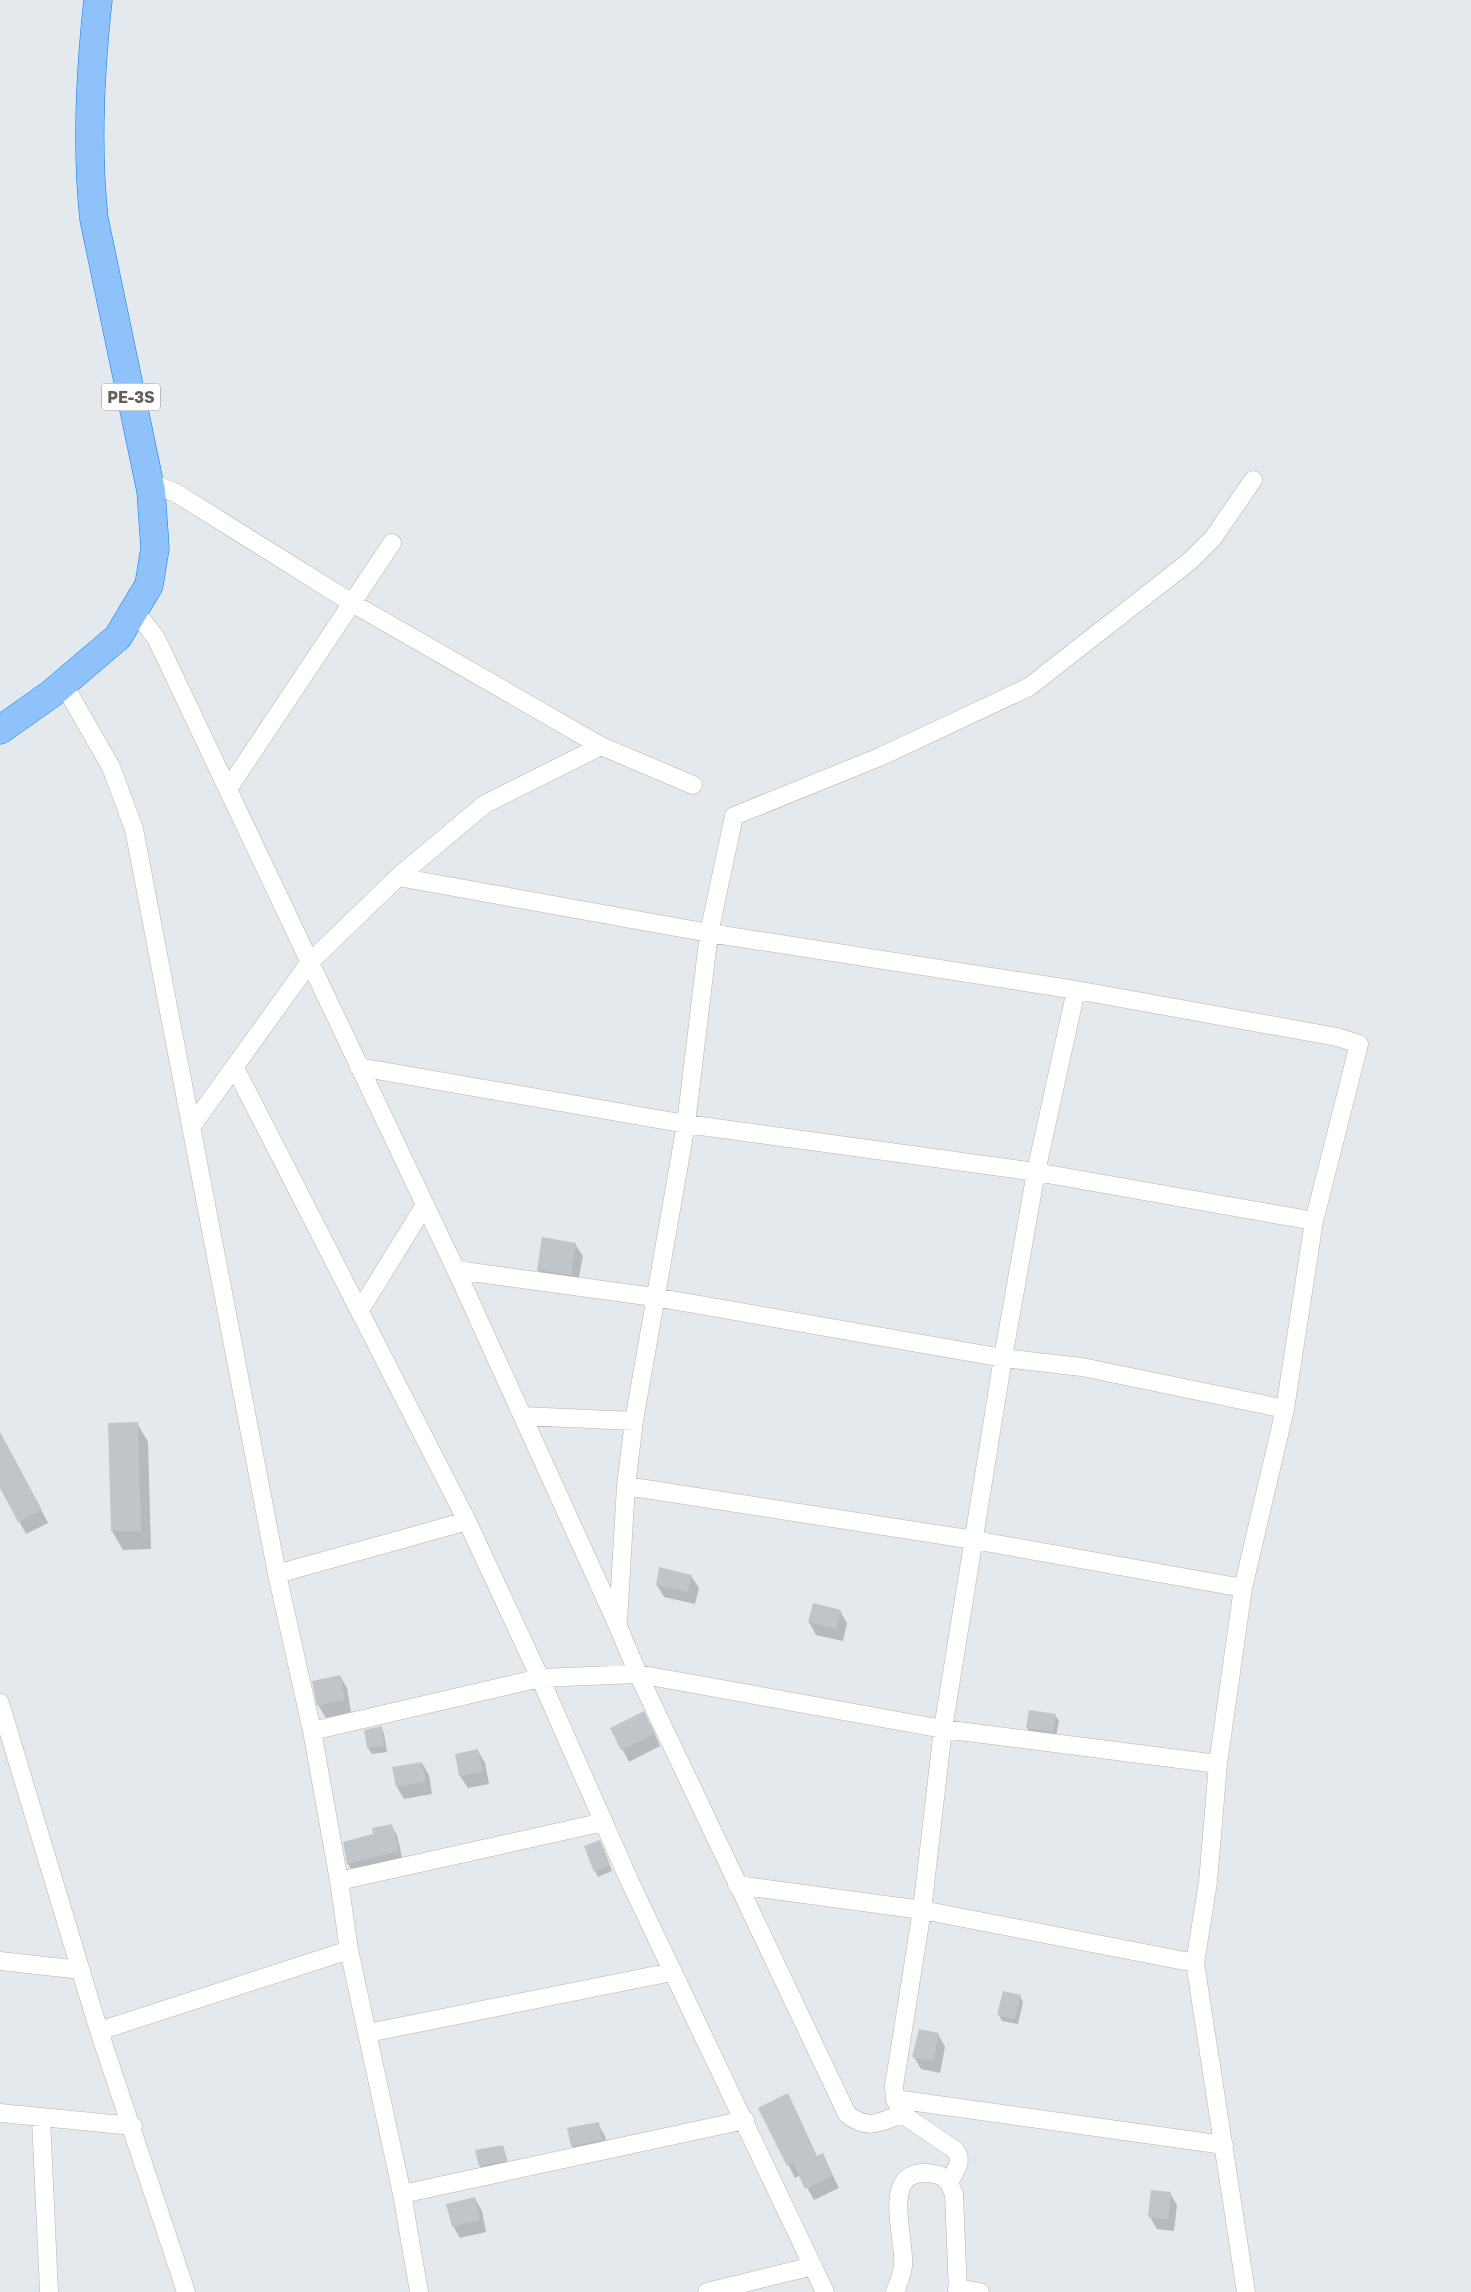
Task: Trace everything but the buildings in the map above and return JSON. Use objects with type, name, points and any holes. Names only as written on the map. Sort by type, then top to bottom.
[{"type":"highway","name":"PE-3S","points":[[0,730],[63,683],[118,637],[149,585],[155,548],[148,482],[94,219],[89,176],[92,61],[98,0]]},
{"type":"street","points":[[617,1624],[626,1486],[634,1421],[654,1297],[686,1124],[709,933],[734,816],[882,756],[1029,687],[1190,562],[1213,538],[1253,480]]},
{"type":"street","points":[[148,482],[176,493],[352,603],[602,746],[693,785]]},
{"type":"street","points":[[228,789],[392,543]]},
{"type":"street","points":[[134,610],[156,638],[228,789],[456,1270],[638,1674],[847,2114],[859,2123],[870,2125],[898,2107],[1224,2145]]},
{"type":"street","points":[[63,683],[111,767],[134,829],[278,1574],[312,1731],[339,1881],[349,1950],[402,2194],[419,2292]]},
{"type":"street","points":[[191,1127],[310,962],[398,877],[485,804],[602,746]]},
{"type":"street","points":[[398,877],[709,933],[1076,990],[1337,1037],[1359,1044],[1314,1221],[1285,1409],[1244,1588],[1218,1764],[1208,1882],[1196,1963],[1246,2292]]},
{"type":"street","points":[[943,2178],[959,2162],[959,2156],[955,2150],[898,2107],[894,2086],[922,1910],[943,1730],[1003,1358],[1036,1172],[1076,990]]},
{"type":"street","points":[[359,1067],[686,1124],[1036,1172],[1314,1221]]},
{"type":"street","points":[[235,1068],[467,1521],[672,1972],[745,2120],[826,2292]]},
{"type":"street","points":[[360,1310],[425,1205]]},
{"type":"street","points":[[456,1270],[654,1297],[1003,1358],[1082,1367],[1285,1409]]},
{"type":"street","points":[[523,1416],[634,1421]]},
{"type":"street","points":[[626,1486],[974,1540],[1244,1588]]},
{"type":"street","points":[[278,1574],[467,1521]]},
{"type":"street","points":[[312,1731],[540,1678],[638,1674],[943,1730],[1218,1764]]},
{"type":"street","points":[[0,1703],[99,2031],[133,2126],[186,2292]]},
{"type":"street","points":[[339,1881],[604,1822]]},
{"type":"street","points":[[738,1885],[922,1910],[1196,1963]]},
{"type":"street","points":[[99,2031],[349,1950]]},
{"type":"street","points":[[0,1961],[81,1970]]},
{"type":"street","points":[[368,2033],[672,1972]]},
{"type":"street","points":[[0,2113],[133,2126]]},
{"type":"street","points":[[41,2118],[49,2292]]},
{"type":"street","points":[[402,2194],[745,2120]]},
{"type":"street","points":[[895,2292],[903,2267],[897,2211],[900,2188],[910,2177],[925,2172],[943,2178],[954,2194],[958,2290],[980,2292]]},
{"type":"street","points":[[707,2292],[813,2266]]}]
